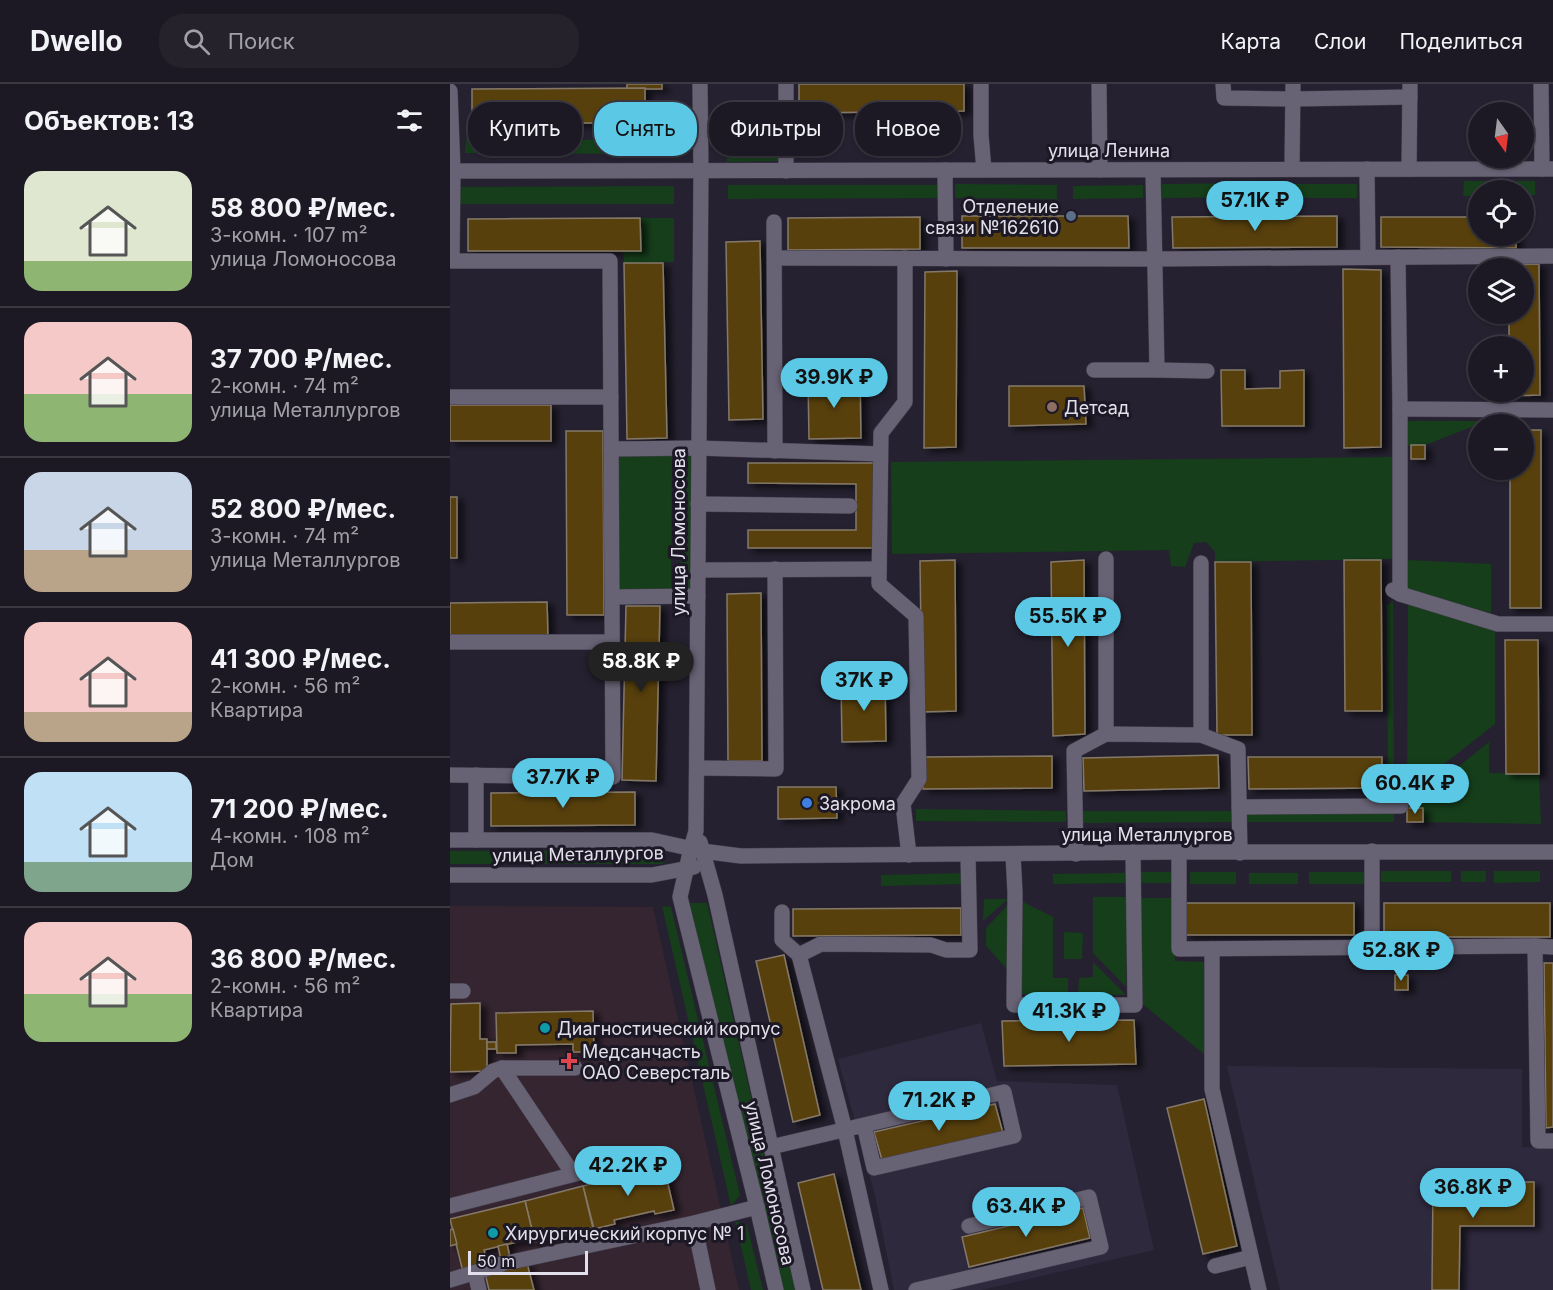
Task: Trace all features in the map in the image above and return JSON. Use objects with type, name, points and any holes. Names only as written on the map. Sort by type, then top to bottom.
[{"type":"street","name":"улица Ломоносова","points":[[700,84],[696,831],[699,855],[717,907],[803,1290]]},
{"type":"street","points":[[786,84],[786,171]]},
{"type":"street","points":[[981,84],[984,170]]},
{"type":"street","points":[[1099,84],[1100,170]]},
{"type":"street","points":[[1223,84],[1224,98],[1293,92],[1410,90],[1409,169]]},
{"type":"street","points":[[1541,84],[1547,169]]},
{"type":"street","points":[[450,91],[451,261],[610,261],[613,777],[450,775]]},
{"type":"street","points":[[1292,170],[1293,92]]},
{"type":"street","points":[[1367,169],[1368,256]]},
{"type":"street","name":"улица Ленина","points":[[452,171],[1547,169]]},
{"type":"street","points":[[945,170],[946,259]]},
{"type":"street","points":[[1153,170],[1157,370]]},
{"type":"street","points":[[774,222],[775,451]]},
{"type":"street","points":[[775,258],[1154,259],[1553,256]]},
{"type":"street","points":[[1398,257],[1400,409],[1395,591],[1498,624],[1553,624]]},
{"type":"street","points":[[905,258],[905,402],[881,433],[879,584],[916,616],[919,779],[903,804],[909,855]]},
{"type":"street","points":[[1094,370],[1207,371]]},
{"type":"street","points":[[450,397],[611,397]]},
{"type":"street","points":[[1400,409],[1553,410]]},
{"type":"street","points":[[611,449],[698,448],[880,454]]},
{"type":"street","points":[[698,504],[850,506]]},
{"type":"street","points":[[1106,559],[1106,734]]},
{"type":"street","points":[[1201,563],[1201,735]]},
{"type":"street","points":[[697,768],[776,769],[775,569]]},
{"type":"street","points":[[698,570],[879,569]]},
{"type":"street","points":[[612,597],[698,596]]},
{"type":"street","points":[[450,642],[612,642]]},
{"type":"street","points":[[1076,854],[1074,751],[1106,734],[1201,735],[1238,749],[1240,853]]},
{"type":"street","points":[[476,775],[477,840]]},
{"type":"street","points":[[1239,807],[1401,806]]},
{"type":"street","name":"улица Металлургов","points":[[450,840],[652,840],[699,855],[741,856],[1133,852],[1553,852]]},
{"type":"street","points":[[1372,851],[1372,947]]},
{"type":"street","points":[[1013,854],[1014,1005],[1135,1005],[1133,852]]},
{"type":"street","points":[[1179,852],[1179,949],[1553,947]]},
{"type":"street","name":"улица Металлургов","points":[[450,875],[652,875],[686,869],[699,855]]},
{"type":"street","points":[[799,955],[821,944],[931,945],[946,950],[970,950],[968,855]]},
{"type":"street","name":"улица Ломоносова","points":[[686,869],[680,897],[776,1290]]},
{"type":"street","points":[[782,912],[782,940],[799,955],[845,1130],[881,1290]]},
{"type":"street","points":[[1535,946],[1538,1141],[1553,1141]]},
{"type":"street","points":[[1212,949],[1212,1089],[1259,1290]]},
{"type":"street","points":[[502,1068],[573,1174]]},
{"type":"street","points":[[450,1095],[474,1087],[493,1071],[502,1068],[575,1068]]},
{"type":"street","points":[[771,1147],[845,1130],[864,1125],[1004,1092],[1014,1136],[874,1168],[864,1125]]},
{"type":"street","points":[[450,1206],[653,1154]]},
{"type":"street","points":[[916,1290],[1101,1247],[1089,1197],[969,1226]]},
{"type":"street","points":[[450,1280],[506,1263],[694,1223],[757,1207]]},
{"type":"street","points":[[694,1223],[708,1290]]},
{"type":"street","points":[[1215,1266],[1251,1257]]},
{"type":"street","points":[[475,1273],[479,1290]]},
{"type":"shaded area","name":"Медсанчасть ОАО Северсталь","points":[[450,906],[653,907],[739,1290],[450,1290]]},
{"type":"shaded area","points":[[981,1023],[997,1081],[1117,1085],[1154,1250],[981,1290],[894,1290],[875,1195],[838,1059]]},
{"type":"shaded area","points":[[1227,1066],[1522,1069],[1522,1147],[1553,1148],[1553,1290],[1280,1290]]},
{"type":"green space","points":[[466,139],[468,139],[468,153],[465,153]]},
{"type":"green space","points":[[582,140],[594,140],[594,154],[582,154]]},
{"type":"green space","points":[[727,156],[781,156],[781,161],[727,162]]},
{"type":"green space","points":[[1464,181],[1468,181],[1468,196],[1463,196]]},
{"type":"green space","points":[[1253,183],[1253,197],[1162,198],[1162,184]]},
{"type":"green space","points":[[955,184],[1057,185],[1057,199],[955,198]]},
{"type":"green space","points":[[1275,184],[1357,184],[1357,198],[1275,198]]},
{"type":"green space","points":[[728,185],[939,185],[939,198],[728,199]]},
{"type":"green space","points":[[1143,185],[1143,198],[1073,199],[1073,186]]},
{"type":"green space","points":[[674,186],[674,204],[459,204],[459,187]]},
{"type":"green space","points":[[640,218],[674,218],[674,262],[624,263],[623,251],[641,251]]},
{"type":"green space","points":[[1407,421],[1468,421],[1468,428],[1425,445],[1406,446]]},
{"type":"green space","points":[[672,451],[671,593],[615,595],[613,452]]},
{"type":"green space","points":[[681,451],[693,451],[693,593],[680,593]]},
{"type":"green space","points":[[1394,457],[1393,559],[1215,562],[1215,552],[1206,542],[1194,543],[1185,567],[1171,566],[1169,550],[892,554],[891,462]]},
{"type":"green space","points":[[1407,560],[1491,564],[1491,613],[1407,590]]},
{"type":"green space","points":[[1393,602],[1394,795],[1388,797],[1387,605]]},
{"type":"green space","points":[[1408,605],[1495,627],[1495,724],[1407,793]]},
{"type":"green space","points":[[1489,742],[1489,773],[1539,774],[1541,824],[1423,822],[1423,808],[1407,808]]},
{"type":"green space","points":[[916,809],[1066,811],[1066,822],[916,821]]},
{"type":"green space","points":[[1244,810],[1394,810],[1394,822],[1244,822]]},
{"type":"green space","points":[[1080,811],[1233,811],[1233,822],[1080,823]]},
{"type":"green space","points":[[663,850],[663,864],[450,864],[450,851]]},
{"type":"green space","points":[[1381,871],[1451,871],[1451,882],[1381,882]]},
{"type":"green space","points":[[1461,871],[1486,871],[1486,882],[1461,882]]},
{"type":"green space","points":[[1494,871],[1540,871],[1540,882],[1494,883]]},
{"type":"green space","points":[[1140,872],[1171,872],[1171,883],[1140,883]]},
{"type":"green space","points":[[1190,872],[1236,872],[1236,884],[1190,884]]},
{"type":"green space","points":[[1309,872],[1365,872],[1365,884],[1309,884]]},
{"type":"green space","points":[[965,873],[965,884],[881,886],[881,875]]},
{"type":"green space","points":[[1125,873],[1125,883],[1053,884],[1053,874]]},
{"type":"green space","points":[[1249,873],[1298,873],[1298,884],[1249,884]]},
{"type":"green space","points":[[1093,897],[1126,897],[1126,987],[1093,953]]},
{"type":"green space","points":[[1140,898],[1174,898],[1175,961],[1205,962],[1204,1054],[1140,1002]]},
{"type":"green space","points":[[984,899],[1008,899],[983,921]]},
{"type":"green space","points":[[1021,901],[1053,917],[1053,978],[1068,978],[1068,994],[1022,994]]},
{"type":"green space","points":[[690,903],[707,903],[795,1290],[781,1290]]},
{"type":"green space","points":[[1008,905],[1007,969],[986,946],[986,928]]},
{"type":"green space","points":[[662,906],[671,907],[740,1195],[731,1206]]},
{"type":"green space","points":[[1064,932],[1083,933],[1082,959],[1064,959]]},
{"type":"green space","points":[[1093,962],[1126,995],[1078,994],[1079,978],[1093,977]]},
{"type":"green space","points":[[735,1221],[747,1225],[763,1290],[751,1290]]},
{"type":"building","points":[[627,84],[662,84],[662,89],[627,89]]},
{"type":"building","points":[[799,84],[964,84],[964,111],[961,111],[961,102],[855,102],[855,112],[843,112],[843,102],[799,102]]},
{"type":"building","points":[[645,88],[645,102],[594,102],[594,123],[582,123],[582,102],[472,102],[472,89]]},
{"type":"building","points":[[962,216],[1128,216],[1129,248],[962,248]]},
{"type":"building","points":[[1337,216],[1337,247],[1173,248],[1172,217]]},
{"type":"building","points":[[920,217],[920,249],[788,250],[788,218]]},
{"type":"building","points":[[1381,217],[1468,217],[1468,246],[1516,246],[1516,248],[1381,247]]},
{"type":"building","points":[[640,218],[641,251],[468,251],[468,219]]},
{"type":"building","points":[[760,241],[763,419],[729,420],[726,242]]},
{"type":"building","points":[[624,263],[663,263],[667,438],[627,439]]},
{"type":"building","points":[[1534,264],[1539,264],[1540,395],[1534,395],[1534,336],[1509,336],[1509,324],[1534,324]]},
{"type":"building","points":[[1343,269],[1381,270],[1381,447],[1344,448]]},
{"type":"building","points":[[957,271],[956,447],[924,448],[925,272]]},
{"type":"building","points":[[1221,370],[1245,370],[1245,389],[1280,388],[1280,371],[1304,370],[1304,426],[1222,426]]},
{"type":"building","points":[[860,379],[861,438],[809,439],[808,380]]},
{"type":"building","points":[[1009,386],[1084,386],[1086,424],[1009,426]]},
{"type":"building","points":[[450,405],[551,405],[551,441],[450,441]]},
{"type":"building","points":[[1534,430],[1541,430],[1541,608],[1510,608],[1510,480],[1534,480]]},
{"type":"building","points":[[566,431],[603,431],[604,615],[567,615]]},
{"type":"building","points":[[1411,445],[1425,445],[1425,459],[1411,459]]},
{"type":"building","points":[[748,463],[874,463],[873,548],[748,548],[748,530],[856,530],[856,484],[748,483]]},
{"type":"building","points":[[450,497],[457,497],[457,558],[450,558]]},
{"type":"building","points":[[955,560],[956,711],[922,712],[920,561]]},
{"type":"building","points":[[1084,560],[1085,734],[1053,736],[1051,562]]},
{"type":"building","points":[[1344,560],[1381,560],[1382,711],[1345,711]]},
{"type":"building","points":[[1215,562],[1251,562],[1252,735],[1217,735]]},
{"type":"building","points":[[761,593],[762,761],[728,761],[727,594]]},
{"type":"building","points":[[547,602],[548,637],[450,637],[450,603]]},
{"type":"building","points":[[626,606],[660,606],[656,781],[622,780]]},
{"type":"building","points":[[1505,640],[1538,640],[1539,774],[1506,774]]},
{"type":"building","points":[[885,682],[886,741],[842,742],[841,683]]},
{"type":"building","points":[[1218,755],[1219,788],[1084,791],[1083,758]]},
{"type":"building","points":[[1052,756],[1052,788],[923,789],[923,757]]},
{"type":"building","points":[[1248,757],[1382,757],[1382,788],[1249,789]]},
{"type":"building","name":"Закрома","points":[[778,787],[836,787],[837,818],[778,819]]},
{"type":"building","points":[[635,792],[635,825],[491,826],[491,793]]},
{"type":"building","points":[[1407,808],[1423,808],[1423,822],[1407,822]]},
{"type":"building","points":[[1186,903],[1354,903],[1354,935],[1186,935]]},
{"type":"building","points":[[1384,903],[1550,903],[1550,937],[1384,937]]},
{"type":"building","points":[[961,908],[961,935],[793,936],[793,909]]},
{"type":"building","points":[[784,955],[820,1115],[793,1122],[756,961]]},
{"type":"building","points":[[1544,963],[1553,963],[1553,1127],[1546,1128]]},
{"type":"building","points":[[1395,975],[1408,975],[1408,990],[1395,990]]},
{"type":"building","points":[[480,1003],[480,1039],[487,1039],[487,1071],[450,1072],[451,1004]]},
{"type":"building","name":"Диагностический корпус","points":[[593,1011],[594,1052],[573,1052],[573,1044],[516,1045],[516,1053],[497,1053],[496,1013]]},
{"type":"building","points":[[1134,1020],[1136,1064],[1004,1066],[1002,1021]]},
{"type":"building","points":[[487,1042],[496,1042],[496,1049],[487,1049]]},
{"type":"building","points":[[1204,1099],[1237,1246],[1203,1254],[1167,1108]]},
{"type":"building","points":[[995,1104],[1003,1133],[882,1160],[874,1132]]},
{"type":"building","points":[[664,1167],[674,1210],[655,1214],[654,1211],[614,1220],[615,1224],[594,1229],[583,1186]]},
{"type":"building","points":[[834,1174],[861,1290],[823,1290],[798,1183]]},
{"type":"building","points":[[1433,1182],[1534,1182],[1534,1226],[1460,1226],[1459,1290],[1432,1290]]},
{"type":"building","points":[[583,1186],[593,1228],[535,1242],[525,1201]]},
{"type":"building","name":"Хирургический корпус № 1","points":[[525,1201],[534,1238],[484,1250],[488,1266],[463,1272],[450,1219]]},
{"type":"building","points":[[1083,1208],[1090,1238],[969,1267],[962,1237]]},
{"type":"building","points":[[453,1229],[457,1244],[450,1246],[450,1230]]},
{"type":"building","points":[[507,1244],[512,1266],[503,1269],[498,1246]]},
{"type":"building","points":[[527,1263],[534,1290],[489,1290],[485,1273]]},
{"type":"place","name":"Отделение связи №162610","points":[[1071,216]]},
{"type":"place","name":"Детсад","points":[[1052,407]]},
{"type":"place","name":"Закрома","points":[[807,803]]},
{"type":"place","name":"Диагностический корпус","points":[[545,1028]]},
{"type":"place","name":"Медсанчасть ОАО Северсталь","points":[[569,1061]]},
{"type":"place","name":"Хирургический корпус № 1","points":[[493,1233]]}]
